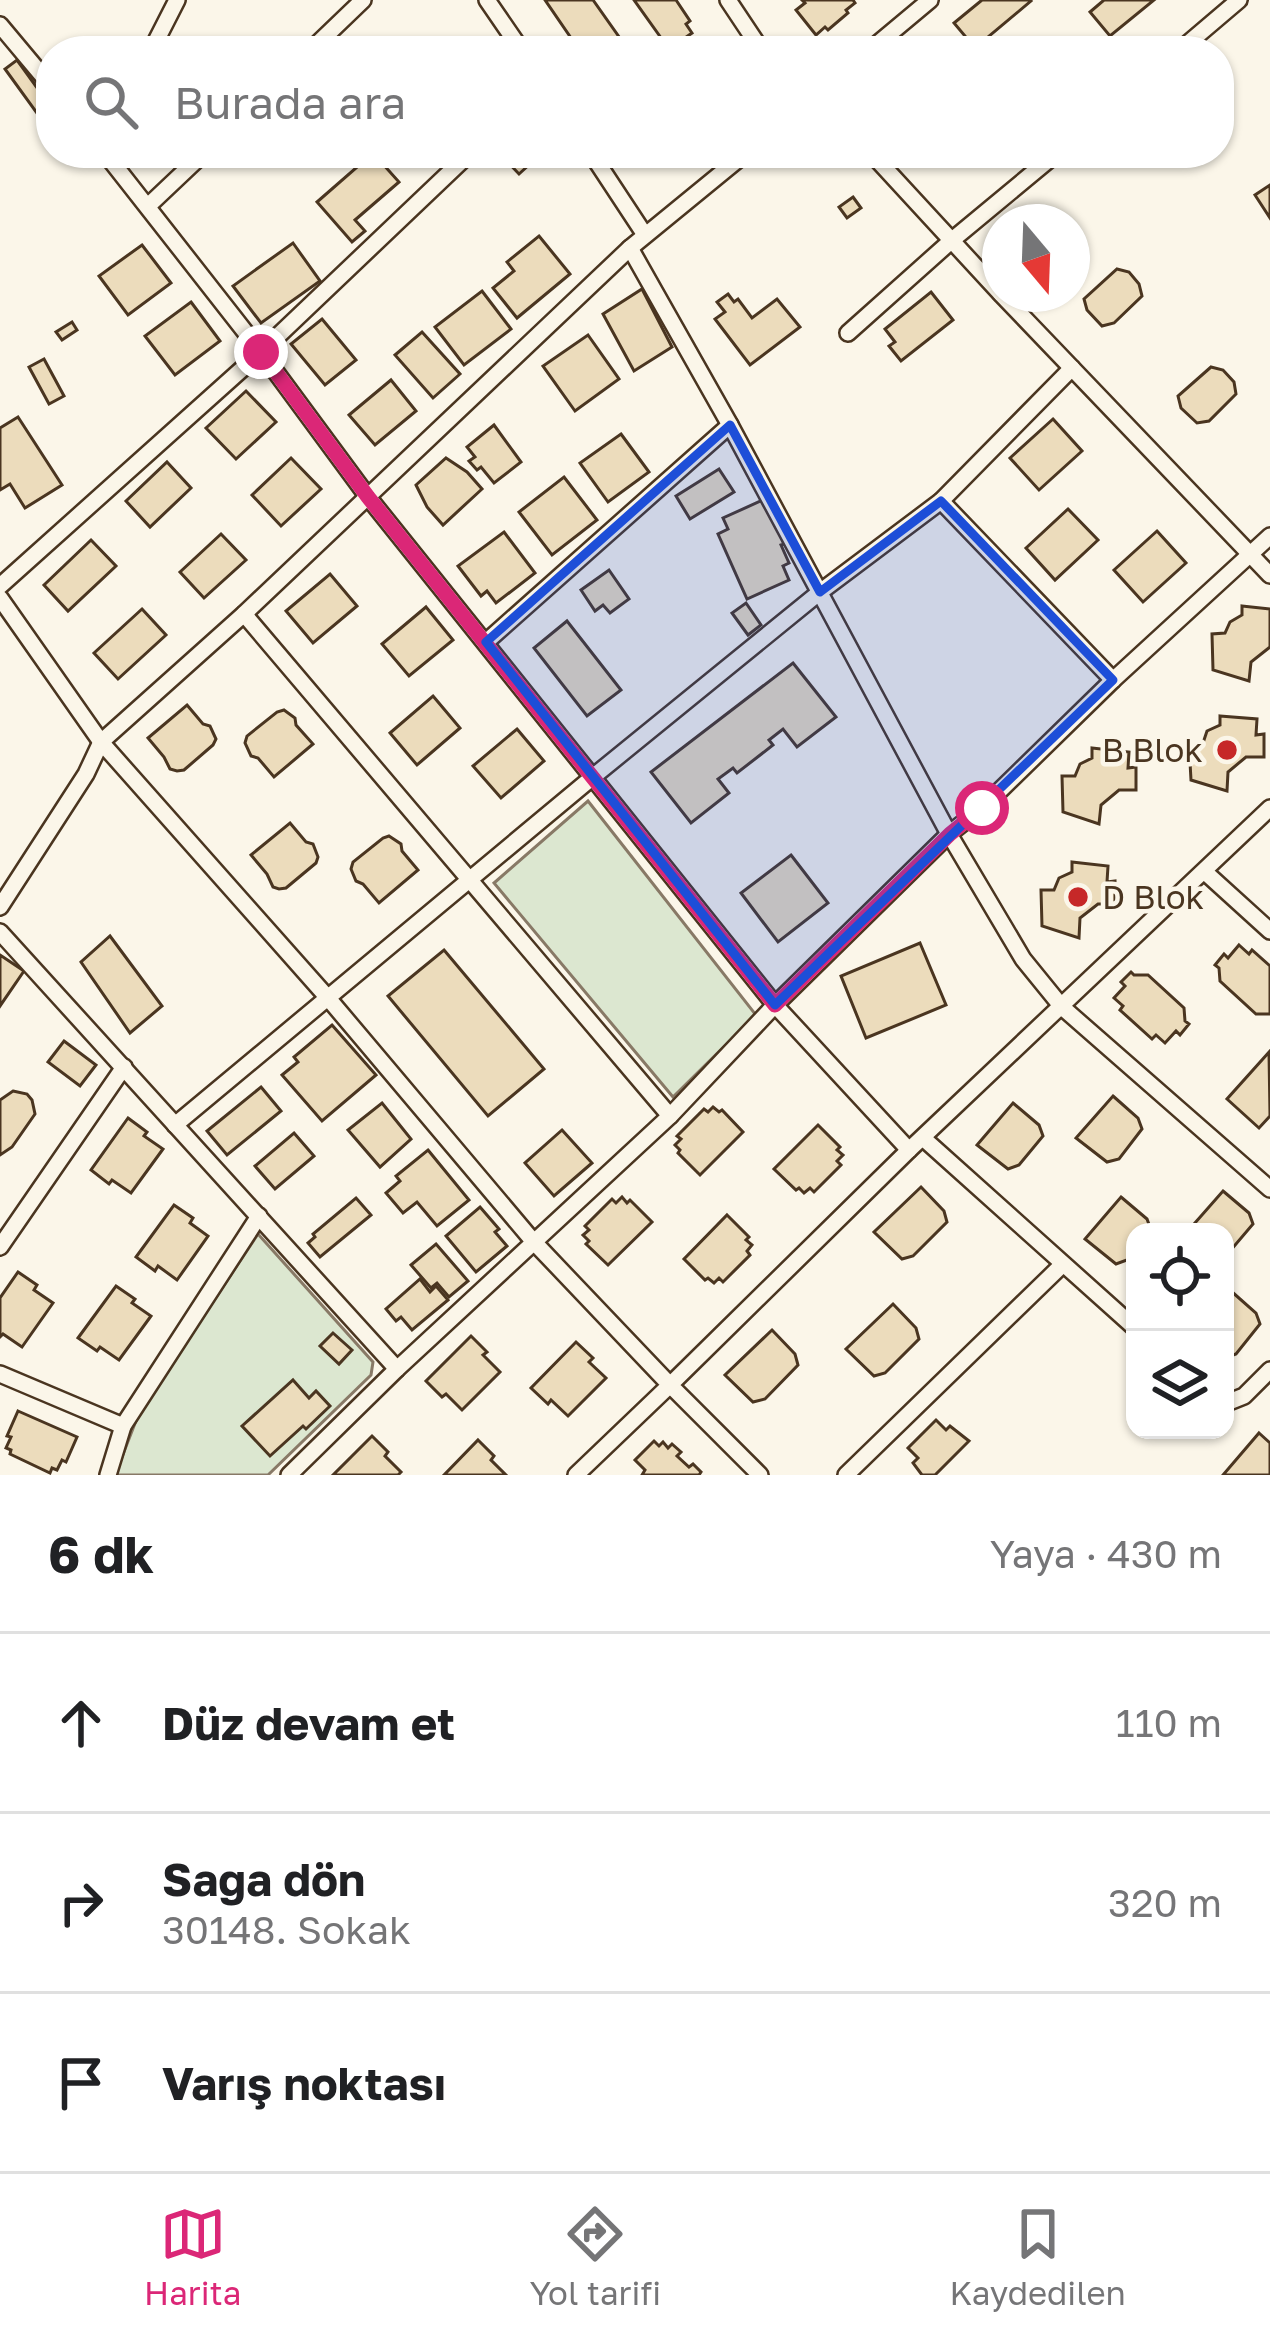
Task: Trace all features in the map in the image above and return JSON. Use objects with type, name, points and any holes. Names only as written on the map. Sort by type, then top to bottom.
[{"type":"street","points":[[159,36],[177,0]]},
{"type":"street","points":[[326,36],[363,0]]},
{"type":"street","points":[[488,0],[512,36]]},
{"type":"street","points":[[728,0],[752,36]]},
{"type":"street","points":[[886,36],[930,0]]},
{"type":"street","points":[[1197,36],[1239,0]]},
{"type":"street","points":[[0,25],[36,68]]},
{"type":"street","points":[[116,168],[368,497],[775,1005],[909,1150]]},
{"type":"street","points":[[148,206],[188,168]]},
{"type":"street","points":[[0,586],[261,352],[454,168]]},
{"type":"street","points":[[600,168],[646,235]]},
{"type":"street","points":[[0,907],[86,774],[101,742],[244,614],[630,248],[728,168]]},
{"type":"street","points":[[884,168],[982,275]]},
{"type":"street","points":[[848,333],[1039,168]]},
{"type":"street","points":[[630,248],[950,834],[1024,959],[1062,1007],[1270,1189]]},
{"type":"street","points":[[1018,312],[1270,575]]},
{"type":"street","points":[[175,1125],[594,776],[820,592],[941,501],[1072,368]]},
{"type":"street","points":[[486,643],[730,425]]},
{"type":"street","points":[[941,501],[1113,680]]},
{"type":"street","points":[[289,1475],[670,1117],[775,1005],[950,834],[1270,536]]},
{"type":"street","points":[[0,598],[101,742],[328,998],[533,1241],[760,1475]]},
{"type":"street","points":[[244,614],[670,1117]]},
{"type":"street","points":[[576,1475],[1270,808]]},
{"type":"street","points":[[1205,872],[1270,931]]},
{"type":"street","points":[[0,932],[397,1369]]},
{"type":"street","points":[[0,1247],[124,1067]]},
{"type":"street","points":[[923,1138],[1126,1320]]},
{"type":"street","points":[[108,1475],[123,1426],[259,1216]]},
{"type":"street","points":[[846,1475],[1061,1265]]},
{"type":"street","points":[[1234,1400],[1270,1370]]},
{"type":"street","points":[[0,1374],[123,1426]]},
{"type":"highlighted area","points":[[730,425],[820,592],[941,501],[1113,680],[775,1005],[486,642]]},
{"type":"green space","points":[[588,801],[756,1015],[673,1097],[494,883]]},
{"type":"green space","points":[[258,1234],[373,1362],[371,1375],[268,1475],[115,1475],[139,1413]]},
{"type":"building","points":[[545,0],[593,0],[618,36],[570,36]]},
{"type":"building","points":[[634,0],[676,0],[692,33],[660,36]]},
{"type":"building","points":[[802,0],[855,3],[828,30],[825,27],[816,35],[796,10],[805,3]]},
{"type":"building","points":[[982,0],[1031,1],[989,36],[965,36],[954,23]]},
{"type":"building","points":[[1104,0],[1154,0],[1110,36],[1090,12]]},
{"type":"building","points":[[17,60],[36,86],[36,112],[5,69]]},
{"type":"building","points":[[356,168],[386,168],[399,182],[355,220],[365,231],[352,242],[317,202]]},
{"type":"building","points":[[1270,185],[1270,218],[1255,195]]},
{"type":"building","points":[[853,197],[861,208],[847,218],[839,207]]},
{"type":"building","points":[[539,236],[570,274],[517,318],[493,288],[514,271],[507,262]]},
{"type":"building","points":[[293,243],[320,281],[261,323],[233,286]]},
{"type":"building","points":[[142,245],[171,283],[128,315],[99,276]]},
{"type":"building","points":[[1117,269],[1129,272],[1142,296],[1114,323],[1102,326],[1089,312],[1090,294]]},
{"type":"building","points":[[642,289],[672,347],[634,371],[603,314]]},
{"type":"building","points":[[482,291],[511,329],[464,365],[435,327]]},
{"type":"building","points":[[931,292],[953,320],[901,361],[889,346],[895,342],[885,329]]},
{"type":"building","points":[[728,294],[752,318],[777,299],[800,327],[750,365],[715,319],[725,312],[717,302]]},
{"type":"building","points":[[191,302],[220,341],[175,375],[145,336]]},
{"type":"building","points":[[322,319],[356,360],[325,385],[291,344]]},
{"type":"building","points":[[72,322],[77,330],[62,340],[56,332]]},
{"type":"building","points":[[422,332],[460,374],[433,398],[395,355]]},
{"type":"building","points":[[588,335],[619,379],[575,411],[543,366]]},
{"type":"building","points":[[44,359],[64,396],[49,404],[29,367]]},
{"type":"building","points":[[1211,367],[1223,370],[1234,382],[1236,394],[1209,421],[1197,423],[1181,408],[1178,396]]},
{"type":"building","points":[[391,380],[416,411],[375,445],[349,415]]},
{"type":"building","points":[[246,391],[276,422],[236,459],[206,428]]},
{"type":"building","points":[[18,417],[62,485],[25,508],[10,484],[0,490],[0,428]]},
{"type":"building","points":[[1053,419],[1082,451],[1039,490],[1010,458]]},
{"type":"building","points":[[494,425],[521,462],[494,483],[469,461],[475,457],[467,447]]},
{"type":"building","points":[[621,434],[649,472],[608,502],[580,463]]},
{"type":"building","points":[[291,458],[321,489],[281,526],[252,495]]},
{"type":"building","points":[[446,458],[482,489],[443,525],[416,485]]},
{"type":"building","points":[[167,462],[191,488],[150,527],[126,501]]},
{"type":"building","points":[[719,469],[734,492],[690,519],[676,496]]},
{"type":"building","points":[[564,477],[597,520],[552,555],[519,512]]},
{"type":"building","points":[[765,499],[784,544],[789,563],[783,566],[789,580],[747,599],[718,534],[728,529],[723,518]]},
{"type":"building","points":[[1068,509],[1098,540],[1055,580],[1026,548]]},
{"type":"building","points":[[1157,531],[1186,563],[1143,602],[1114,570]]},
{"type":"building","points":[[504,532],[535,573],[496,603],[487,591],[481,596],[458,566]]},
{"type":"building","points":[[221,534],[246,560],[204,598],[180,572]]},
{"type":"building","points":[[91,540],[116,566],[68,611],[44,585]]},
{"type":"building","points":[[609,570],[629,599],[610,613],[603,605],[595,611],[581,590]]},
{"type":"building","points":[[330,574],[357,606],[313,643],[286,611]]},
{"type":"building","points":[[746,603],[761,625],[748,635],[732,613]]},
{"type":"building","points":[[1242,606],[1270,609],[1270,647],[1251,662],[1249,681],[1213,670],[1212,634],[1225,633],[1230,622],[1242,615]]},
{"type":"building","points":[[426,607],[453,640],[409,676],[382,644]]},
{"type":"building","points":[[142,609],[166,635],[118,679],[94,653]]},
{"type":"building","points":[[567,621],[621,690],[587,716],[534,648]]},
{"type":"building","points":[[793,663],[836,717],[797,747],[783,729],[769,740],[773,745],[737,773],[733,768],[718,779],[729,793],[691,823],[651,772]]},
{"type":"building","points":[[433,696],[460,728],[417,765],[390,733]]},
{"type":"building","points":[[187,705],[210,726],[216,739],[184,770],[177,771],[170,769],[148,738]]},
{"type":"building","points":[[284,710],[313,744],[274,777],[251,756],[245,743],[247,736]]},
{"type":"building","name":"B Blok","points":[[1220,716],[1257,719],[1256,735],[1264,734],[1264,757],[1246,757],[1228,772],[1227,791],[1191,780],[1189,744],[1203,743],[1207,731],[1220,725]]},
{"type":"building","points":[[517,729],[544,761],[501,798],[473,766]]},
{"type":"building","points":[[1092,748],[1129,752],[1128,768],[1136,767],[1136,790],[1119,790],[1101,805],[1099,824],[1063,812],[1062,776],[1075,776],[1080,764],[1092,758]]},
{"type":"building","points":[[290,823],[313,844],[318,857],[286,888],[279,889],[251,855]]},
{"type":"building","points":[[389,836],[401,844],[418,870],[379,903],[356,881],[351,869],[353,862]]},
{"type":"building","points":[[791,855],[828,903],[778,942],[741,893]]},
{"type":"building","name":"D Blok","points":[[1072,862],[1108,866],[1107,882],[1115,881],[1115,904],[1098,904],[1080,918],[1079,938],[1042,926],[1041,890],[1054,890],[1059,878],[1072,872]]},
{"type":"building","points":[[110,936],[162,1006],[130,1033],[81,962]]},
{"type":"building","points":[[920,943],[946,1005],[866,1038],[841,976]]},
{"type":"building","points":[[1239,945],[1270,966],[1270,1014],[1256,1014],[1220,981],[1215,965]]},
{"type":"building","points":[[444,950],[544,1069],[488,1116],[388,996]]},
{"type":"building","points":[[0,955],[24,971],[0,1006]]},
{"type":"building","points":[[1131,972],[1148,975],[1184,1008],[1189,1024],[1180,1035],[1176,1031],[1165,1043],[1156,1035],[1152,1039],[1120,1010],[1123,1006],[1114,998]]},
{"type":"building","points":[[332,1025],[376,1075],[322,1121],[282,1075],[298,1062],[294,1057]]},
{"type":"building","points":[[64,1041],[96,1065],[80,1086],[48,1062]]},
{"type":"building","points":[[1269,1052],[1270,1116],[1259,1128],[1227,1099]]},
{"type":"building","points":[[261,1087],[281,1111],[227,1155],[207,1131]]},
{"type":"building","points":[[13,1091],[27,1094],[35,1114],[12,1147],[0,1155],[0,1100]]},
{"type":"building","points":[[1113,1096],[1138,1118],[1142,1129],[1119,1159],[1107,1162],[1076,1138]]},
{"type":"building","points":[[382,1103],[411,1139],[380,1167],[348,1130]]},
{"type":"building","points":[[1013,1103],[1039,1125],[1043,1136],[1019,1165],[1008,1169],[977,1145]]},
{"type":"building","points":[[713,1107],[743,1132],[700,1175],[675,1145],[681,1139],[677,1136],[704,1109],[708,1112]]},
{"type":"building","points":[[128,1118],[163,1149],[131,1193],[91,1170]]},
{"type":"building","points":[[818,1125],[840,1147],[837,1150],[843,1155],[837,1161],[841,1165],[814,1192],[810,1188],[804,1193],[774,1169]]},
{"type":"building","points":[[562,1130],[592,1163],[554,1196],[525,1163]]},
{"type":"building","points":[[294,1133],[314,1156],[275,1189],[255,1166]]},
{"type":"building","points":[[428,1150],[469,1200],[437,1226],[417,1202],[403,1213],[386,1193],[400,1181],[396,1176]]},
{"type":"building","points":[[921,1187],[944,1211],[947,1222],[913,1256],[902,1259],[874,1232]]},
{"type":"building","points":[[1223,1191],[1249,1213],[1253,1224],[1234,1246],[1234,1223],[1195,1223]]},
{"type":"building","points":[[622,1197],[652,1222],[608,1265],[583,1235],[589,1230],[585,1226],[612,1199],[616,1203]]},
{"type":"building","points":[[1121,1197],[1148,1223],[1126,1223],[1126,1260],[1116,1264],[1085,1239]]},
{"type":"building","points":[[356,1198],[371,1215],[320,1257],[308,1243],[313,1234]]},
{"type":"building","points":[[174,1205],[208,1236],[177,1280],[136,1257]]},
{"type":"building","points":[[480,1207],[507,1246],[476,1272],[446,1236]]},
{"type":"building","points":[[727,1215],[752,1245],[747,1251],[750,1255],[723,1282],[719,1278],[714,1283],[684,1259]]},
{"type":"building","points":[[436,1244],[468,1281],[449,1297],[437,1283],[431,1288],[411,1265]]},
{"type":"building","points":[[18,1272],[53,1303],[22,1347],[3,1334],[0,1337],[0,1298]]},
{"type":"building","points":[[420,1279],[430,1292],[436,1286],[448,1300],[412,1330],[386,1309]]},
{"type":"building","points":[[116,1286],[151,1316],[119,1360],[78,1338]]},
{"type":"building","points":[[1234,1294],[1256,1313],[1260,1324],[1236,1354]]},
{"type":"building","points":[[893,1304],[916,1328],[919,1339],[885,1373],[874,1376],[846,1349]]},
{"type":"building","points":[[772,1330],[795,1354],[798,1365],[765,1399],[753,1402],[725,1375]]},
{"type":"building","points":[[333,1333],[352,1350],[339,1364],[320,1346]]},
{"type":"building","points":[[471,1336],[500,1372],[462,1410],[426,1381]]},
{"type":"building","points":[[576,1342],[606,1378],[568,1416],[531,1388]]},
{"type":"building","points":[[293,1380],[309,1398],[316,1391],[330,1406],[270,1456],[242,1426]]},
{"type":"building","points":[[18,1411],[77,1437],[57,1470],[52,1468],[50,1473],[6,1448]]},
{"type":"building","points":[[936,1420],[969,1441],[935,1475],[922,1475],[913,1463],[918,1458],[908,1448]]},
{"type":"building","points":[[1259,1433],[1270,1443],[1270,1475],[1223,1475]]},
{"type":"building","points":[[372,1436],[388,1452],[385,1456],[401,1472],[398,1475],[333,1475]]},
{"type":"building","points":[[478,1440],[506,1475],[444,1475]]},
{"type":"building","points":[[654,1441],[668,1448],[672,1444],[681,1452],[677,1456],[689,1467],[693,1464],[699,1475],[642,1475],[645,1470],[635,1460]]},
{"type":"place","name":"B Blok","points":[[1227,750]]},
{"type":"place","name":"D Blok","points":[[1078,897]]},
{"type":"route","points":[[261,352],[368,497],[775,1005],[982,808]]}]
